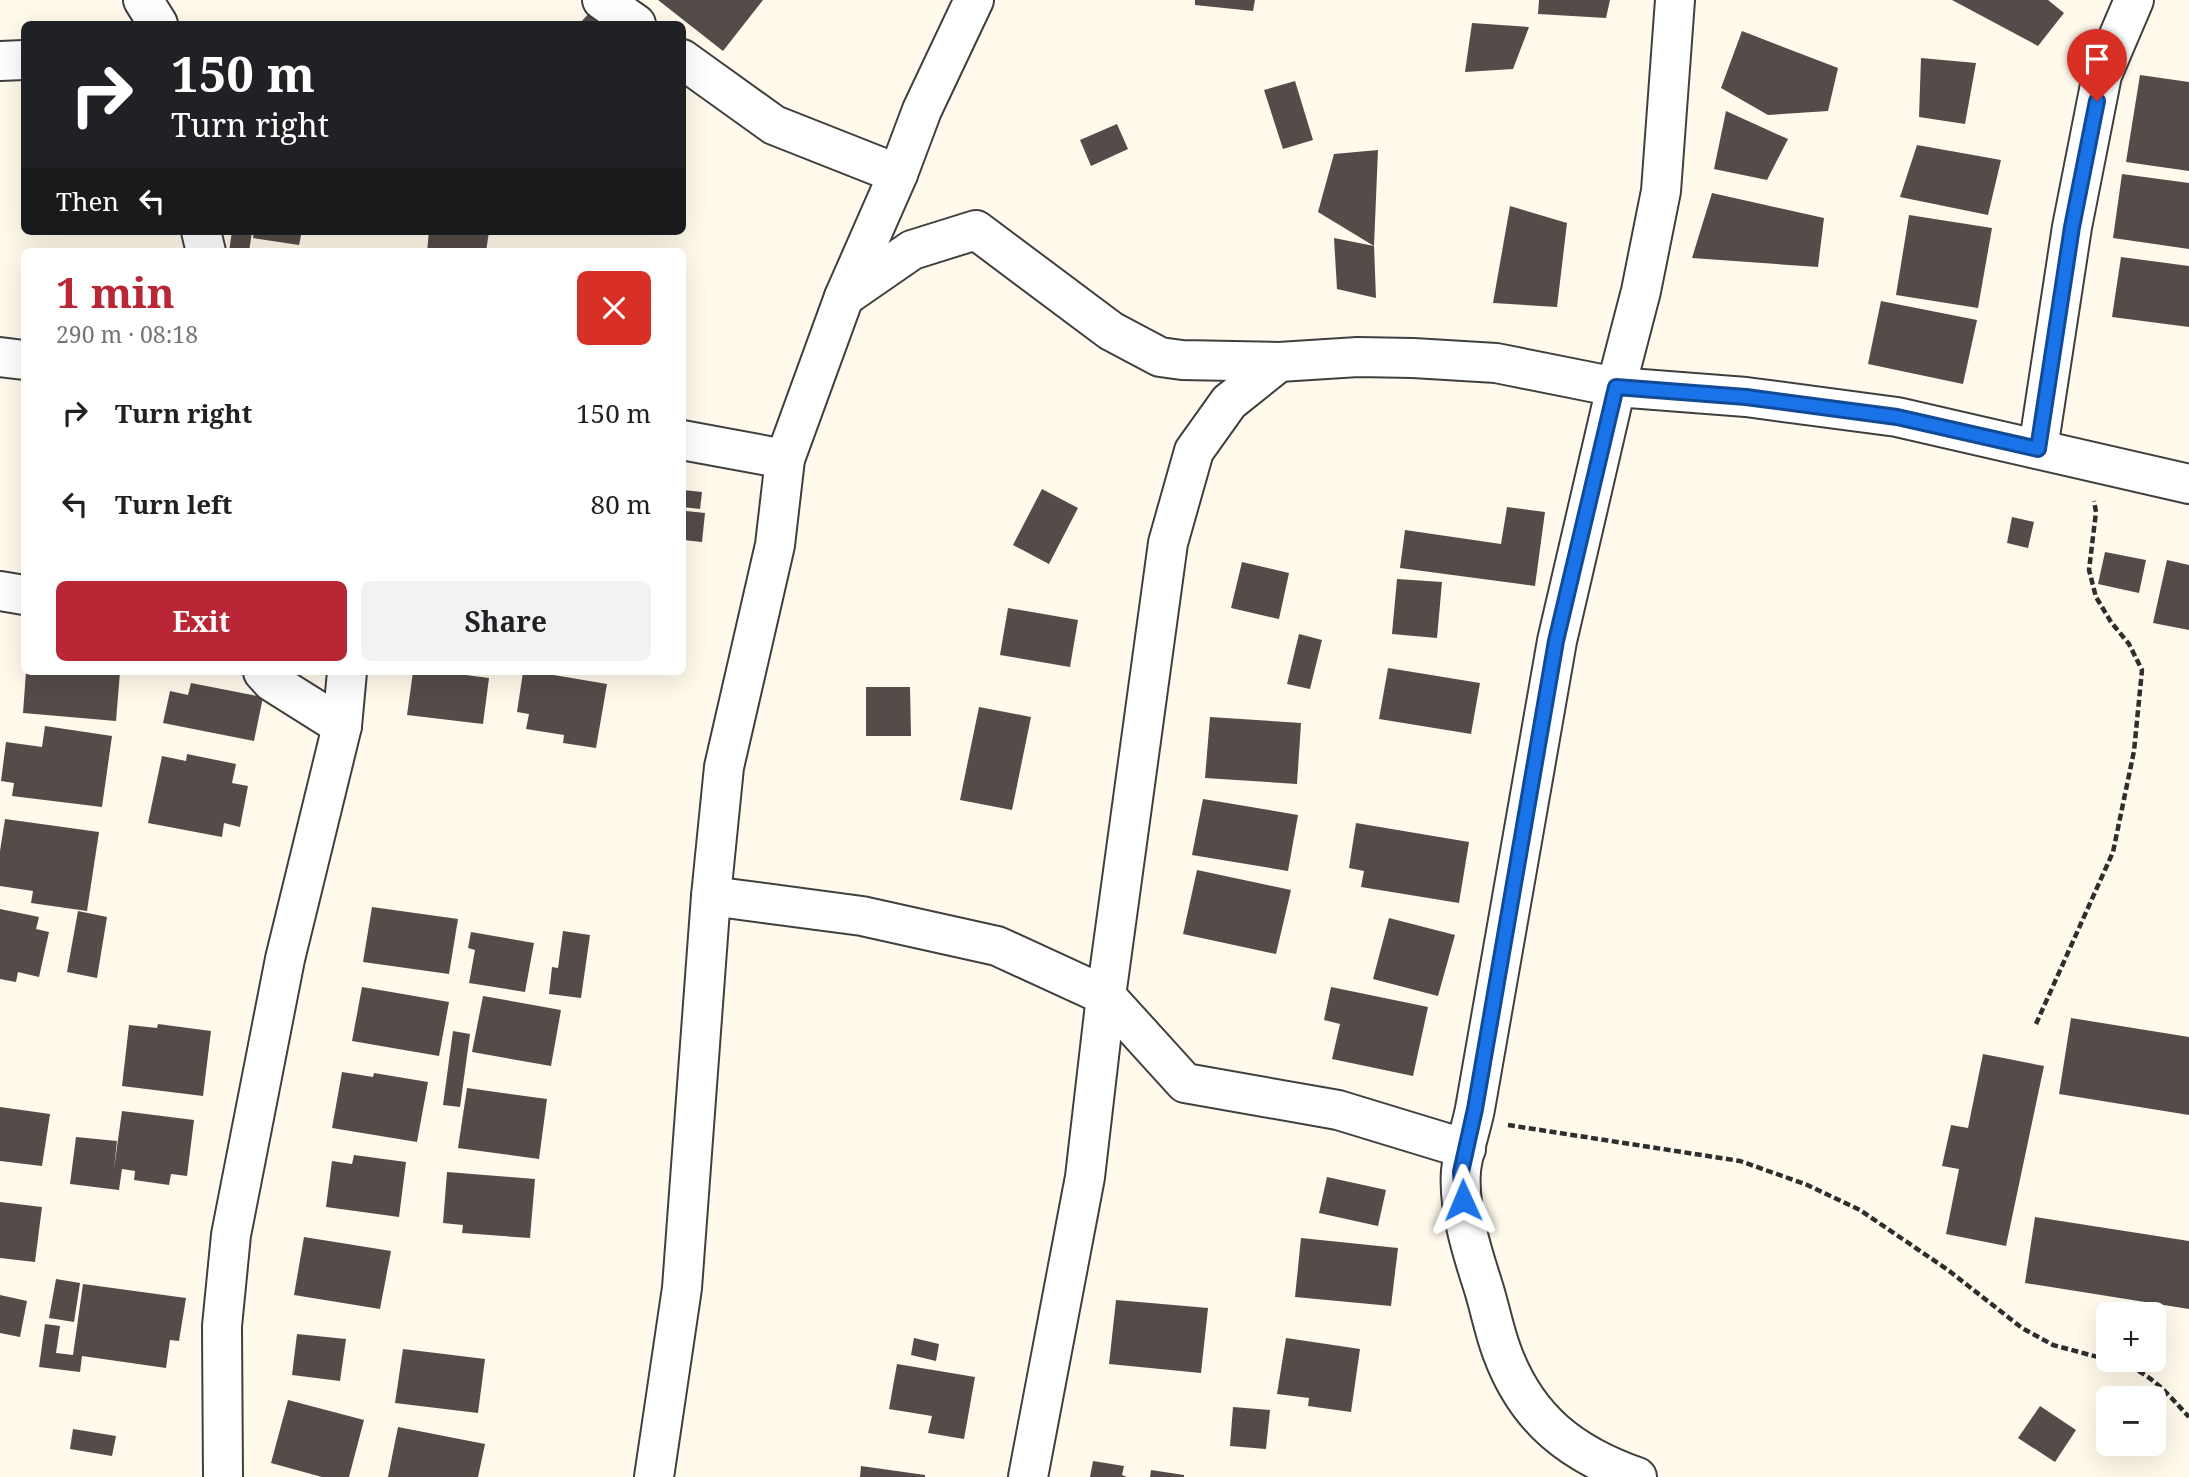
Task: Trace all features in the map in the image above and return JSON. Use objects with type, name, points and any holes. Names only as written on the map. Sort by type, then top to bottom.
[{"type":"street","points":[[143,0],[156,21]]},
{"type":"street","points":[[602,0],[632,21]]},
{"type":"street","points":[[654,1477],[682,1288],[711,896],[724,767],[775,545],[785,459],[844,296],[898,174],[922,110],[974,0]]},
{"type":"street","points":[[1637,1477],[1579,1452],[1533,1410],[1518,1388],[1502,1352],[1470,1244],[1461,1172],[1556,641],[1641,291],[1661,191],[1675,0]]},
{"type":"street","points":[[2038,449],[2072,227],[2102,75],[2134,0]]},
{"type":"street","points":[[0,61],[21,60]]},
{"type":"street","points":[[686,62],[774,125],[898,174]]},
{"type":"street","points":[[844,296],[912,250],[976,230],[1111,331],[1160,357],[1279,362],[1385,357],[1483,362],[1616,387],[1746,397],[1897,417],[2189,484]]},
{"type":"street","points":[[0,357],[21,360]]},
{"type":"street","points":[[1028,1477],[1085,1177],[1106,996],[1168,543],[1194,451],[1229,402],[1279,362]]},
{"type":"street","points":[[686,441],[785,459]]},
{"type":"street","points":[[0,591],[21,594]]},
{"type":"street","points":[[266,675],[272,682],[342,726]]},
{"type":"street","points":[[223,1477],[222,1326],[231,1235],[285,960],[342,726],[347,675]]},
{"type":"street","points":[[711,896],[862,916],[997,946],[1106,996],[1185,1083],[1469,1134]]},
{"type":"path","points":[[2036,1024],[2113,852],[2134,751],[2141,670],[2129,644],[2096,597],[2090,570],[2096,512],[2091,487],[2078,458]]},
{"type":"path","points":[[1469,1134],[1741,1161],[1805,1184],[1860,1210],[1948,1270],[2022,1328],[2053,1345],[2096,1357]]},
{"type":"path","points":[[2141,1372],[2156,1381],[2189,1417]]},
{"type":"building","points":[[658,0],[763,0],[723,51]]},
{"type":"building","points":[[1195,0],[1255,0],[1253,11],[1195,5]]},
{"type":"building","points":[[1539,0],[1610,0],[1606,18],[1538,14]]},
{"type":"building","points":[[1952,0],[2048,0],[2064,13],[2038,46]]},
{"type":"building","points":[[597,5],[615,21],[582,21]]},
{"type":"building","points":[[1472,23],[1529,27],[1513,69],[1465,72]]},
{"type":"building","points":[[1742,31],[1838,68],[1828,111],[1768,115],[1721,88]]},
{"type":"building","points":[[1921,58],[1976,63],[1965,124],[1919,117]]},
{"type":"building","points":[[2140,75],[2189,82],[2189,171],[2126,162]]},
{"type":"building","points":[[1295,81],[1313,140],[1283,149],[1264,90]]},
{"type":"building","points":[[1726,111],[1788,139],[1767,180],[1714,169]]},
{"type":"building","points":[[1117,124],[1128,149],[1091,166],[1080,140]]},
{"type":"building","points":[[1917,145],[2001,160],[1988,215],[1900,197]]},
{"type":"building","points":[[1378,150],[1374,246],[1318,212],[1334,154]]},
{"type":"building","points":[[2122,174],[2189,183],[2189,249],[2113,238]]},
{"type":"building","points":[[1712,193],[1824,218],[1818,267],[1692,258]]},
{"type":"building","points":[[1510,206],[1567,223],[1557,307],[1493,303]]},
{"type":"building","points":[[1909,215],[1992,228],[1978,308],[1896,295]]},
{"type":"building","points":[[231,235],[251,235],[250,248],[230,248]]},
{"type":"building","points":[[253,235],[301,235],[299,245],[253,238]]},
{"type":"building","points":[[429,235],[488,235],[487,248],[427,248]]},
{"type":"building","points":[[1334,238],[1374,246],[1376,298],[1337,289]]},
{"type":"building","points":[[2121,257],[2189,266],[2189,327],[2112,317]]},
{"type":"building","points":[[1881,301],[1977,320],[1963,384],[1868,364]]},
{"type":"building","points":[[1042,489],[1078,508],[1049,564],[1013,545]]},
{"type":"building","points":[[686,490],[702,492],[700,509],[686,507]]},
{"type":"building","points":[[1507,507],[1545,512],[1535,586],[1400,568],[1405,530],[1501,544]]},
{"type":"building","points":[[686,511],[705,513],[702,542],[686,540]]},
{"type":"building","points":[[2012,517],[2034,522],[2028,548],[2007,543]]},
{"type":"building","points":[[2105,552],[2146,560],[2139,593],[2098,584]]},
{"type":"building","points":[[2167,560],[2189,565],[2189,630],[2153,623]]},
{"type":"building","points":[[1242,562],[1289,573],[1279,619],[1231,608]]},
{"type":"building","points":[[1397,579],[1442,582],[1437,638],[1392,634]]},
{"type":"building","points":[[1008,608],[1078,620],[1070,667],[1000,655]]},
{"type":"building","points":[[1299,634],[1322,640],[1310,689],[1287,684]]},
{"type":"building","points":[[1388,668],[1480,683],[1471,734],[1379,719]]},
{"type":"building","points":[[26,675],[120,675],[116,721],[23,713]]},
{"type":"building","points":[[413,675],[489,678],[483,724],[407,715]]},
{"type":"building","points":[[523,675],[554,675],[607,684],[596,748],[563,743],[564,735],[526,729],[529,714],[517,712]]},
{"type":"building","points":[[191,683],[263,697],[254,741],[163,723],[170,691],[188,695]]},
{"type":"building","points":[[866,687],[910,687],[911,736],[866,736]]},
{"type":"building","points":[[979,707],[1031,717],[1012,810],[960,800]]},
{"type":"building","points":[[1210,717],[1301,723],[1297,784],[1205,778]]},
{"type":"building","points":[[45,726],[112,736],[102,807],[12,796],[14,783],[1,781],[6,742],[42,747]]},
{"type":"building","points":[[187,754],[236,764],[232,783],[248,786],[240,827],[224,823],[222,837],[148,823],[162,756],[186,761]]},
{"type":"building","points":[[1203,799],[1298,815],[1288,871],[1192,855]]},
{"type":"building","points":[[5,819],[99,832],[87,911],[31,903],[33,891],[0,886],[0,851]]},
{"type":"building","points":[[1356,823],[1469,842],[1459,903],[1361,887],[1364,871],[1349,868]]},
{"type":"building","points":[[1197,870],[1291,890],[1276,954],[1183,934]]},
{"type":"building","points":[[372,907],[458,919],[449,974],[363,962]]},
{"type":"building","points":[[0,909],[39,917],[36,929],[49,932],[39,977],[18,972],[16,982],[0,979]]},
{"type":"building","points":[[78,911],[107,917],[97,978],[67,972]]},
{"type":"building","points":[[1389,918],[1455,935],[1438,996],[1373,979]]},
{"type":"building","points":[[563,931],[590,935],[581,998],[549,994],[552,967],[558,968]]},
{"type":"building","points":[[471,932],[534,943],[525,992],[469,983],[475,950],[468,948]]},
{"type":"building","points":[[362,987],[449,1002],[439,1056],[352,1041]]},
{"type":"building","points":[[1331,987],[1428,1007],[1413,1076],[1332,1059],[1340,1024],[1324,1020]]},
{"type":"building","points":[[483,996],[561,1010],[551,1066],[472,1052]]},
{"type":"building","points":[[2071,1018],[2189,1037],[2189,1115],[2059,1094]]},
{"type":"building","points":[[158,1024],[211,1031],[203,1096],[122,1086],[129,1025],[157,1028]]},
{"type":"building","points":[[453,1031],[470,1034],[460,1107],[443,1105]]},
{"type":"building","points":[[1983,1054],[2044,1066],[2006,1246],[1946,1234],[1959,1169],[1942,1166],[1951,1125],[1968,1128]]},
{"type":"building","points":[[342,1072],[373,1077],[374,1073],[428,1082],[417,1142],[332,1128]]},
{"type":"building","points":[[467,1088],[547,1099],[539,1159],[458,1148]]},
{"type":"building","points":[[0,1107],[50,1114],[42,1166],[0,1161]]},
{"type":"building","points":[[122,1111],[194,1120],[187,1176],[171,1174],[169,1185],[134,1180],[135,1171],[122,1169],[119,1190],[70,1184],[76,1137],[117,1141],[114,1169]]},
{"type":"building","points":[[354,1155],[406,1162],[399,1217],[326,1207],[332,1161],[352,1164]]},
{"type":"building","points":[[447,1172],[535,1179],[530,1238],[462,1233],[463,1225],[443,1223]]},
{"type":"building","points":[[1327,1177],[1386,1190],[1378,1226],[1319,1213]]},
{"type":"building","points":[[0,1202],[42,1207],[35,1262],[0,1258]]},
{"type":"building","points":[[2035,1217],[2189,1241],[2189,1309],[2166,1305],[2166,1302],[2145,1302],[2025,1283]]},
{"type":"building","points":[[304,1237],[391,1251],[380,1309],[294,1295]]},
{"type":"building","points":[[1301,1238],[1398,1248],[1391,1306],[1295,1297]]},
{"type":"building","points":[[56,1279],[80,1283],[74,1322],[49,1318]]},
{"type":"building","points":[[83,1284],[186,1298],[179,1341],[170,1340],[166,1368],[82,1356],[80,1372],[39,1367],[45,1324],[60,1326],[56,1353],[73,1355]]},
{"type":"building","points":[[0,1295],[27,1301],[20,1337],[0,1333]]},
{"type":"building","points":[[1116,1300],[1208,1308],[1201,1373],[1109,1364]]},
{"type":"building","points":[[297,1334],[346,1339],[340,1381],[292,1375]]},
{"type":"building","points":[[914,1338],[939,1344],[936,1361],[911,1355]]},
{"type":"building","points":[[1286,1338],[1360,1349],[1351,1412],[1308,1406],[1309,1398],[1277,1394]]},
{"type":"building","points":[[403,1349],[485,1359],[478,1413],[395,1403]]},
{"type":"building","points":[[897,1364],[975,1377],[964,1439],[928,1433],[932,1416],[889,1409]]},
{"type":"building","points":[[288,1400],[364,1420],[349,1477],[322,1477],[271,1463]]},
{"type":"building","points":[[2040,1406],[2076,1430],[2055,1462],[2018,1438]]},
{"type":"building","points":[[1233,1407],[1270,1410],[1266,1449],[1230,1446]]},
{"type":"building","points":[[398,1427],[485,1444],[478,1477],[388,1477]]},
{"type":"building","points":[[73,1429],[116,1436],[112,1456],[70,1449]]},
{"type":"building","points":[[1093,1461],[1124,1466],[1122,1475],[1127,1477],[1090,1477]]},
{"type":"building","points":[[861,1466],[925,1475],[925,1477],[860,1477]]},
{"type":"building","points":[[1151,1470],[1184,1475],[1184,1477],[1150,1477]]},
{"type":"route","points":[[1463,1200],[1461,1172],[1475,1109],[1556,641],[1616,387],[1746,397],[1897,417],[2038,449],[2072,227],[2097,101]]}]
